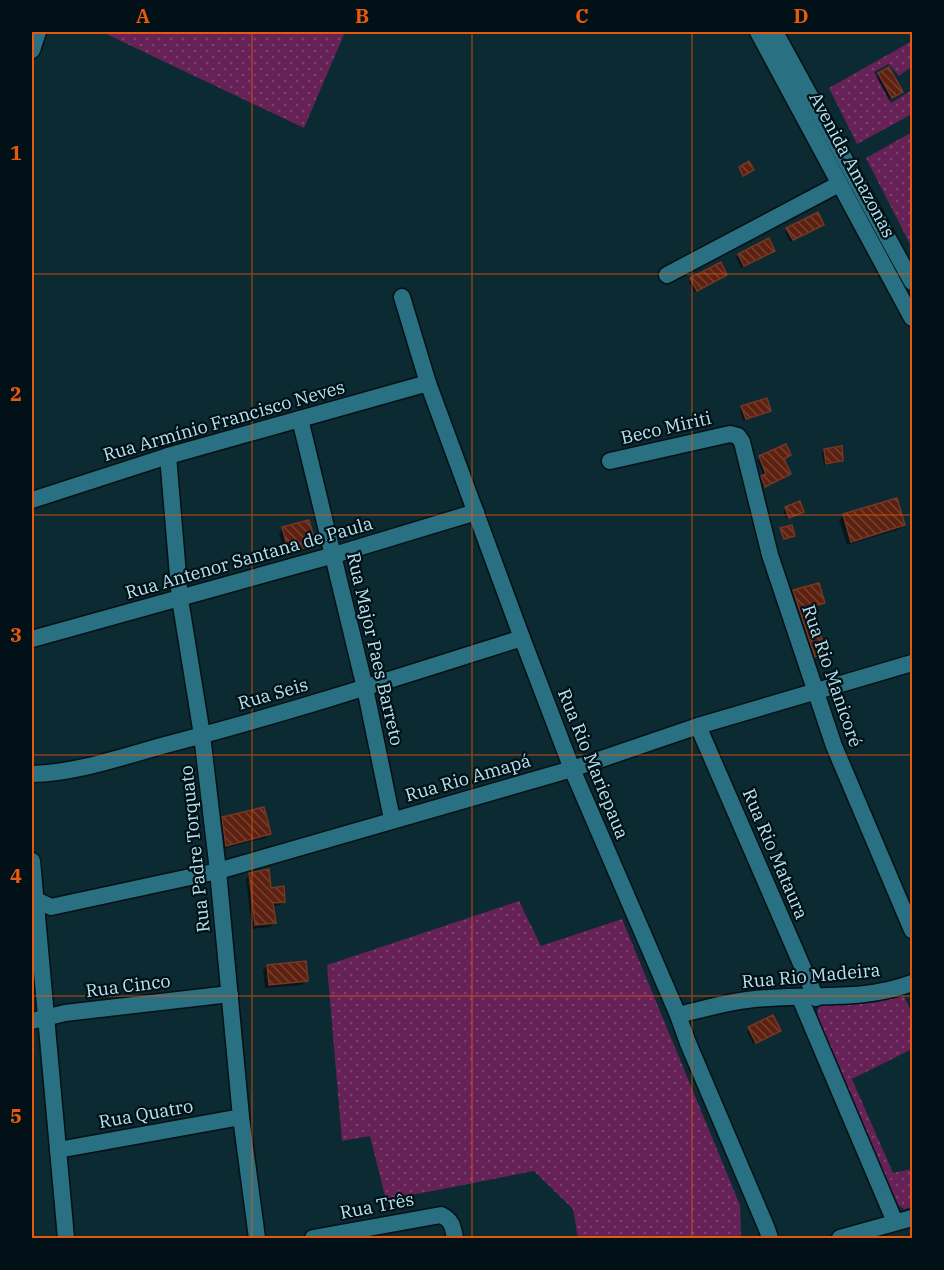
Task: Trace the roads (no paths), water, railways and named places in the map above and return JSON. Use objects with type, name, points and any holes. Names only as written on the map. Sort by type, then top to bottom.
[{"type":"street","points":[[32,50],[38,32]]},
{"type":"street","name":"Avenida Amazonas","points":[[758,32],[912,318]]},
{"type":"street","name":"Avenida Amazonas","points":[[776,32],[912,282]]},
{"type":"street","points":[[667,275],[840,184]]},
{"type":"street","name":"Rua Rio Mariepaua","points":[[402,297],[428,383],[572,769],[678,1015],[770,1239]]},
{"type":"street","name":"Rua Armínio Francisco Neves","points":[[32,500],[168,456],[428,383]]},
{"type":"street","name":"Rua Major Paes Barreto","points":[[300,419],[365,688],[392,819]]},
{"type":"street","name":"Beco Miriti","points":[[610,461],[730,434]]},
{"type":"street","name":"Rua Rio Manicoré","points":[[730,434],[738,436],[742,442],[770,555],[834,746],[912,930]]},
{"type":"street","name":"Rua Padre Torquato","points":[[168,456],[180,599],[202,735],[218,871],[241,1117],[257,1239]]},
{"type":"street","name":"Rua Antenor Santana de Paula","points":[[32,639],[334,555],[476,512]]},
{"type":"street","name":"Rua Seis","points":[[32,774],[72,770],[202,735],[365,688],[522,638]]},
{"type":"street","name":"Rua Rio Amapá","points":[[33,899],[51,907],[218,871],[572,769],[698,726],[912,663]]},
{"type":"street","name":"Rua Rio Mataura","points":[[698,726],[808,998],[895,1222]]},
{"type":"street","points":[[32,861],[39,1020],[58,1149],[66,1239]]},
{"type":"street","name":"Rua Rio Madeira","points":[[678,1015],[746,1000],[851,996],[911,987]]},
{"type":"street","name":"Rua Cinco","points":[[39,1020],[65,1013],[230,994]]},
{"type":"street","name":"Rua Quatro","points":[[58,1149],[241,1117]]},
{"type":"street","name":"Rua Três","points":[[313,1239],[441,1215],[449,1218],[455,1239]]},
{"type":"street","points":[[840,1239],[912,1218]]}]
